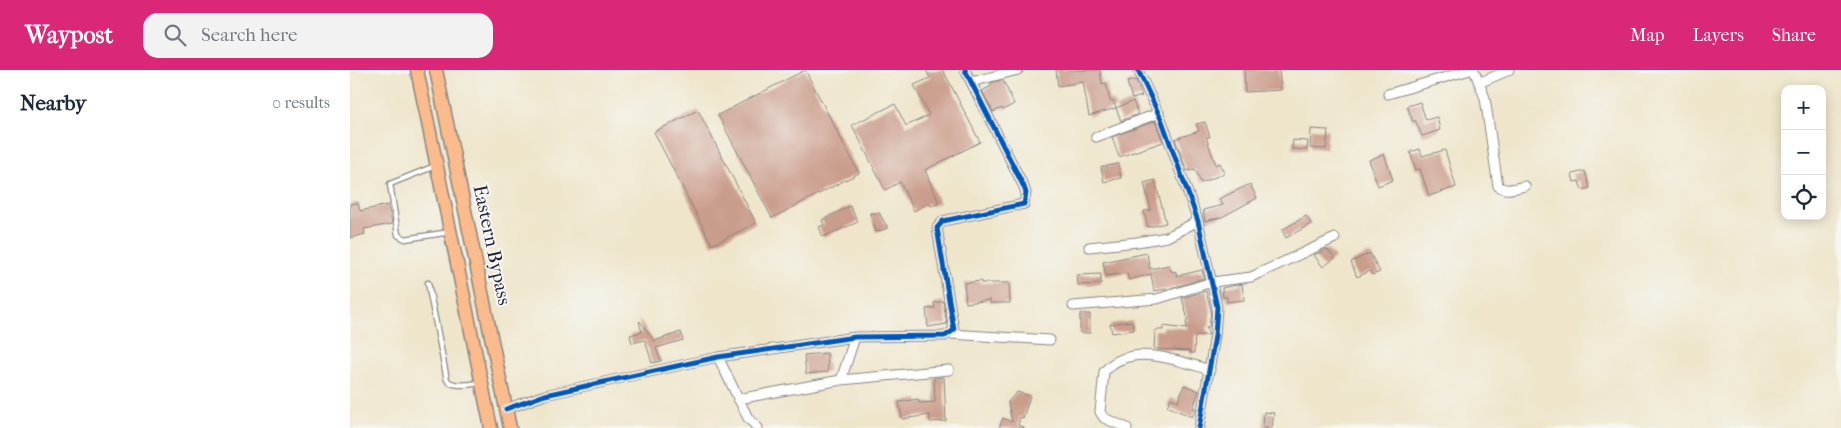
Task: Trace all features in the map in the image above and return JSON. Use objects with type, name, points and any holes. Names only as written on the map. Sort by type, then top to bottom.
[{"type":"main road","name":"Eastern Bypass","points":[[417,70],[491,428]]},
{"type":"main road","name":"Eastern Bypass","points":[[436,70],[510,428]]},
{"type":"main road","points":[[488,414],[506,409]]},
{"type":"street","points":[[950,334],[954,330],[937,228],[942,221],[1024,204],[1026,199],[1024,187],[965,70]]},
{"type":"street","points":[[971,82],[1018,70]]},
{"type":"street","points":[[1138,70],[1159,113],[1198,221],[1217,307],[1217,321],[1200,428]]},
{"type":"street","points":[[1388,94],[1470,70]]},
{"type":"street","points":[[1474,70],[1485,98],[1498,186],[1501,189],[1525,186]]},
{"type":"street","points":[[1479,83],[1509,70]]},
{"type":"street","points":[[1096,137],[1159,113]]},
{"type":"street","points":[[1089,247],[1167,237],[1198,221]]},
{"type":"street","points":[[1073,306],[1157,299],[1212,282],[1251,277],[1335,238]]},
{"type":"street","points":[[506,409],[545,395],[718,357],[855,338],[945,336],[950,334],[1050,340]]},
{"type":"street","points":[[841,380],[855,338]]},
{"type":"street","points":[[1127,428],[1104,418],[1100,412],[1104,372],[1114,362],[1154,355],[1210,370]]},
{"type":"street","points":[[718,357],[748,418],[758,428]]},
{"type":"street","points":[[738,399],[841,380],[949,370]]},
{"type":"lane","points":[[437,165],[390,184],[398,234],[405,239],[451,232]]},
{"type":"lane","points":[[428,283],[447,380],[454,385],[482,383]]},
{"type":"building","points":[[805,70],[859,173],[772,218],[718,115]]},
{"type":"building","points":[[926,70],[943,70],[980,142],[925,170],[939,203],[931,206],[929,203],[914,211],[900,182],[885,190],[852,125],[895,104],[906,126],[929,115],[914,85],[930,78]]},
{"type":"building","points":[[1056,70],[1100,70],[1102,84],[1106,83],[1110,101],[1113,100],[1116,108],[1089,116],[1083,82],[1058,86]]},
{"type":"building","points":[[1244,70],[1279,70],[1281,90],[1245,92]]},
{"type":"building","points":[[1003,80],[1014,104],[1003,110],[1002,108],[993,112],[982,91],[991,86],[991,83]]},
{"type":"building","points":[[1136,80],[1142,96],[1132,99],[1127,82]]},
{"type":"building","points":[[1133,101],[1138,114],[1121,121],[1116,108]]},
{"type":"building","points":[[1420,102],[1426,120],[1437,117],[1440,130],[1422,136],[1415,120],[1413,122],[1407,106]]},
{"type":"building","points":[[698,110],[756,223],[712,245],[654,132]]},
{"type":"building","points":[[1155,121],[1163,142],[1119,157],[1112,137]]},
{"type":"building","points":[[1205,122],[1210,137],[1206,137],[1216,165],[1220,163],[1225,173],[1201,183],[1195,169],[1187,171],[1175,139],[1199,131],[1196,124]]},
{"type":"building","points":[[1311,129],[1328,130],[1326,149],[1310,148]]},
{"type":"building","points":[[1293,140],[1308,141],[1307,150],[1292,149]]},
{"type":"building","points":[[1420,149],[1422,156],[1445,150],[1456,187],[1429,196],[1420,169],[1416,170],[1410,152]]},
{"type":"building","points":[[1384,154],[1393,180],[1378,186],[1369,160]]},
{"type":"building","points":[[1118,164],[1121,178],[1104,182],[1101,167]]},
{"type":"building","points":[[1585,171],[1590,188],[1582,190],[1579,181],[1574,182],[1572,174]]},
{"type":"building","points":[[1155,180],[1166,223],[1148,227],[1144,211],[1151,210],[1144,183]]},
{"type":"building","points":[[1250,184],[1257,198],[1222,217],[1205,221],[1203,210],[1223,205],[1219,199]]},
{"type":"building","points":[[358,203],[360,211],[388,205],[392,224],[364,229],[365,234],[350,238],[350,204]]},
{"type":"building","points":[[850,206],[858,222],[823,237],[819,227],[824,225],[822,220]]},
{"type":"building","points":[[870,213],[879,213],[888,228],[876,232]]},
{"type":"building","points":[[1306,216],[1311,224],[1286,238],[1282,230]]},
{"type":"building","points":[[1327,249],[1335,258],[1323,267],[1314,255]]},
{"type":"building","points":[[1147,253],[1150,269],[1169,265],[1171,271],[1176,272],[1177,276],[1202,270],[1204,278],[1168,289],[1154,291],[1151,274],[1129,280],[1127,273],[1106,276],[1103,262]]},
{"type":"building","points":[[1370,253],[1380,272],[1372,275],[1370,271],[1357,277],[1351,262]]},
{"type":"building","points":[[1101,274],[1101,284],[1078,285],[1077,275]]},
{"type":"building","points":[[981,281],[981,283],[1009,283],[1010,303],[990,303],[990,300],[966,303],[964,283]]},
{"type":"building","points":[[1242,284],[1244,300],[1227,302],[1227,297],[1223,297],[1222,288]]},
{"type":"building","points":[[1206,291],[1211,310],[1209,327],[1206,327],[1209,335],[1195,335],[1194,353],[1190,353],[1190,351],[1154,349],[1155,330],[1163,330],[1163,326],[1187,329],[1186,320],[1188,320],[1182,298]]},
{"type":"building","points":[[943,301],[947,324],[928,327],[926,309],[935,308],[934,303]]},
{"type":"building","points":[[1080,314],[1090,314],[1090,333],[1080,333]]},
{"type":"building","points":[[640,321],[654,341],[681,332],[683,340],[656,348],[661,361],[652,363],[645,340],[632,343],[630,335],[642,332]]},
{"type":"building","points":[[1132,321],[1134,330],[1112,333],[1110,324]]},
{"type":"building","points":[[827,353],[828,372],[806,374],[804,355]]},
{"type":"building","points":[[944,377],[946,421],[930,422],[930,415],[902,419],[899,402],[918,399],[919,403],[935,402],[934,378]]},
{"type":"building","points":[[1184,385],[1199,391],[1193,408],[1196,409],[1192,417],[1167,406],[1171,398],[1178,401]]},
{"type":"building","points":[[1017,392],[1030,396],[1023,418],[1020,417],[1018,425],[1025,428],[999,428],[1003,418],[1012,422],[1008,402]]},
{"type":"building","points":[[1264,412],[1274,413],[1272,428],[1263,428]]},
{"type":"cycle path","points":[[506,409],[545,395],[718,357],[855,337],[945,336],[954,330],[937,228],[943,221],[1024,204],[1026,193],[965,70]]},
{"type":"cycle path","points":[[1138,70],[1162,121],[1198,221],[1217,307],[1215,336],[1199,428]]}]
